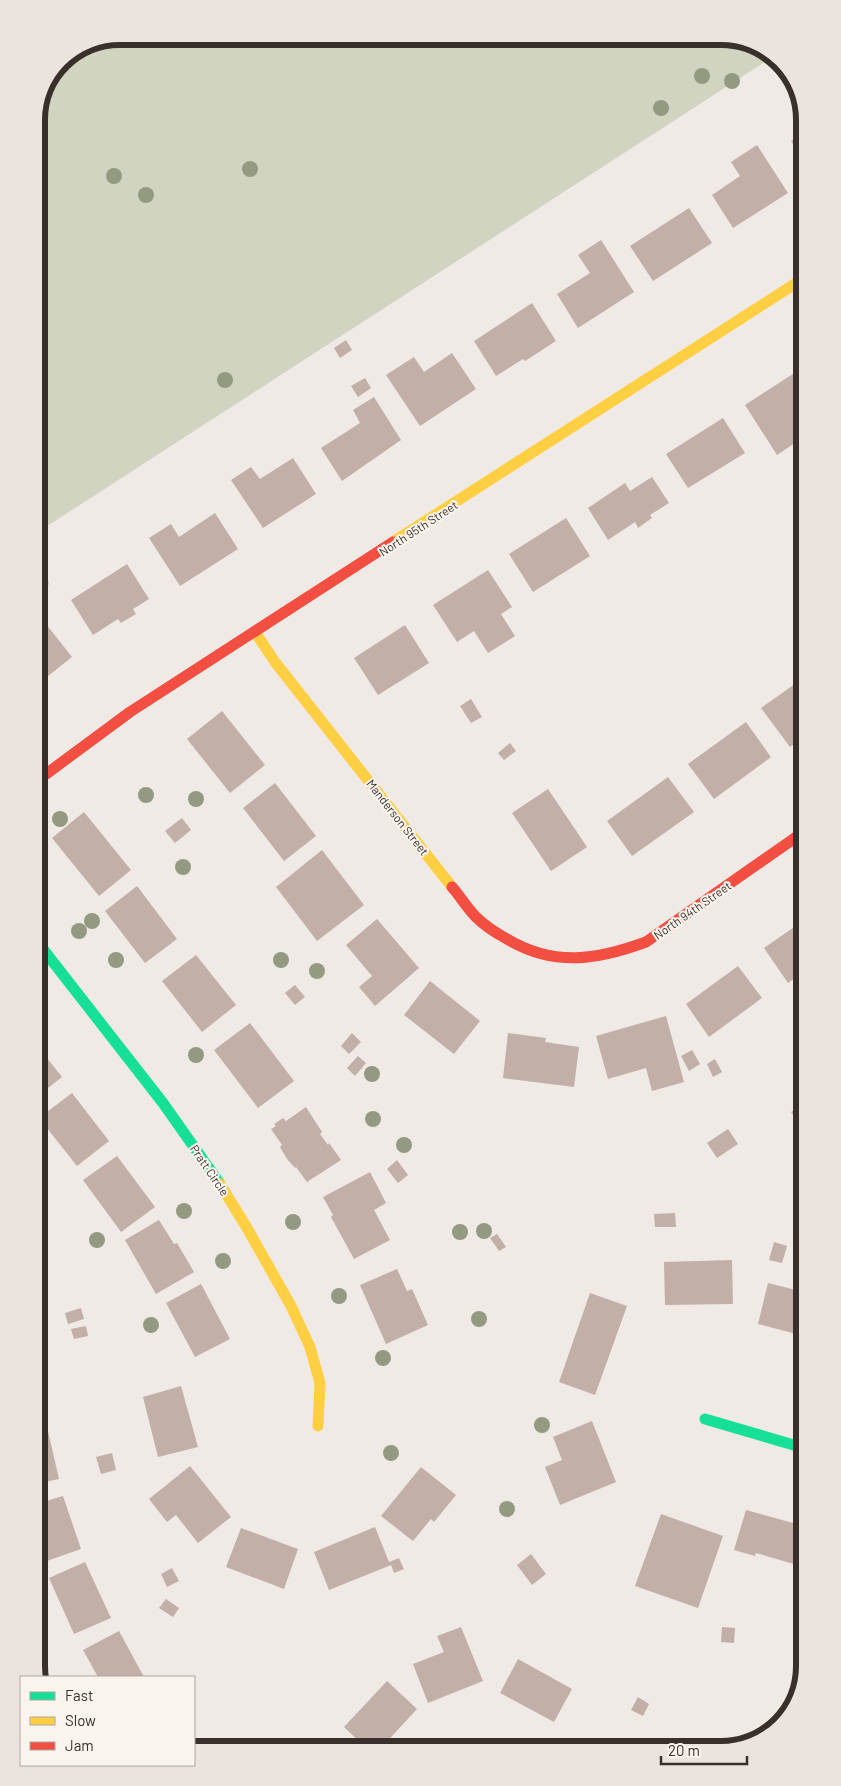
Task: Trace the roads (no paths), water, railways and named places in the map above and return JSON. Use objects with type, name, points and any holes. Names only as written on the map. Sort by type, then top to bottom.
[{"type":"street","name":"North 95th Street","points":[[45,775],[130,712],[796,283]]},
{"type":"street","name":"Manderson Street","points":[[255,632],[275,662],[476,917],[495,933],[521,948],[571,960]]},
{"type":"street","name":"North 94th Street","points":[[571,960],[600,958],[623,952],[646,942],[796,837]]},
{"type":"street","name":"Pratt Circle","points":[[45,952],[163,1103],[212,1173],[247,1228],[291,1306],[310,1348],[320,1383],[318,1426]]},
{"type":"street","points":[[705,1420],[796,1446]]}]
